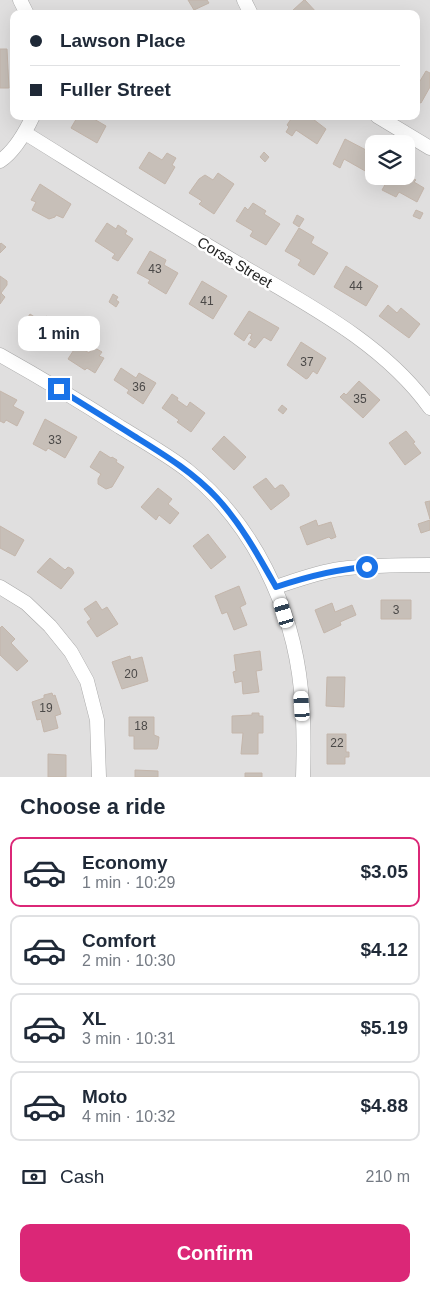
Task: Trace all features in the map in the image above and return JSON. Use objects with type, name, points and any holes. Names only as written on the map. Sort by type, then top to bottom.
[{"type":"street","points":[[0,161],[6,157],[25,133],[30,120]]},
{"type":"street","points":[[384,120],[430,148]]},
{"type":"street","name":"Corsa Street","points":[[25,133],[161,218],[344,327],[401,372],[430,408]]},
{"type":"street","points":[[0,355],[76,399],[157,450],[187,471],[215,496],[235,519],[256,550],[276,587],[297,660],[304,723],[303,777]]},
{"type":"street","points":[[276,587],[339,569],[382,565],[430,565]]},
{"type":"street","points":[[0,586],[26,603],[50,626],[71,652],[87,681],[96,720],[99,777]]},
{"type":"shaded area","points":[[0,0],[430,0],[430,777],[0,777]]},
{"type":"building","points":[[188,0],[207,0],[209,3],[194,10]]},
{"type":"building","points":[[305,0],[314,10],[293,10]]},
{"type":"building","points":[[0,49],[7,49],[9,88],[0,88]]},
{"type":"building","points":[[426,71],[430,73],[430,87],[421,103],[420,103],[420,81]]},
{"type":"building","points":[[76,120],[96,120],[106,126],[97,143],[71,128]]},
{"type":"building","points":[[290,120],[314,120],[326,129],[317,144],[296,130],[292,136],[286,132],[289,127],[287,125]]},
{"type":"building","points":[[345,139],[365,149],[365,171],[344,159],[340,168],[333,164]]},
{"type":"building","points":[[149,152],[162,160],[167,153],[176,158],[172,165],[175,167],[165,184],[139,168]]},
{"type":"building","points":[[264,152],[269,157],[265,162],[260,157]]},
{"type":"building","points":[[218,173],[234,184],[214,214],[199,204],[202,201],[189,193],[199,179],[205,175],[213,180]]},
{"type":"building","points":[[415,183],[424,188],[417,202],[399,192],[396,197],[382,190],[385,185],[415,185]]},
{"type":"building","points":[[40,184],[71,204],[63,218],[56,215],[49,219],[32,210],[36,202],[31,200]]},
{"type":"building","points":[[253,203],[266,211],[264,214],[280,224],[266,245],[250,236],[253,231],[236,221],[245,207],[248,210]]},
{"type":"building","points":[[416,210],[423,213],[420,219],[413,216]]},
{"type":"building","points":[[297,215],[304,219],[299,227],[293,223]]},
{"type":"building","points":[[107,223],[116,229],[118,225],[127,231],[125,234],[133,239],[118,261],[112,258],[115,254],[95,241]]},
{"type":"building","points":[[299,228],[314,237],[311,243],[328,253],[314,275],[298,265],[301,260],[285,251]]},
{"type":"building","points":[[0,244],[6,247],[0,253]]},
{"type":"building","points":[[150,251],[166,260],[164,265],[178,273],[166,294],[148,283],[150,280],[137,273]]},
{"type":"building","points":[[346,266],[378,286],[366,306],[334,287]]},
{"type":"building","points":[[0,276],[7,281],[7,285],[1,293],[5,297],[0,304]]},
{"type":"building","points":[[202,281],[227,296],[213,319],[189,304]]},
{"type":"building","points":[[113,294],[118,297],[116,300],[119,302],[116,307],[109,302]]},
{"type":"building","points":[[388,305],[397,313],[401,308],[420,324],[409,338],[379,316]]},
{"type":"building","points":[[249,311],[279,328],[271,341],[264,337],[255,348],[248,344],[252,339],[250,338],[252,334],[249,333],[244,341],[234,334]]},
{"type":"building","points":[[30,314],[42,322],[46,316],[53,321],[50,327],[55,330],[45,345],[20,329]]},
{"type":"building","points":[[301,342],[326,358],[317,374],[313,371],[306,379],[287,365]]},
{"type":"building","points":[[77,345],[89,353],[95,348],[102,352],[99,356],[104,358],[95,373],[87,368],[85,370],[68,359]]},
{"type":"building","points":[[121,368],[136,378],[139,373],[156,383],[143,404],[127,393],[129,390],[114,380]]},
{"type":"building","points":[[359,381],[380,400],[363,418],[340,397],[344,393],[346,395]]},
{"type":"building","points":[[0,391],[17,400],[13,406],[24,412],[17,426],[6,420],[4,423],[0,421]]},
{"type":"building","points":[[172,394],[187,407],[190,402],[205,413],[191,432],[177,422],[179,420],[162,408]]},
{"type":"building","points":[[282,405],[287,409],[283,414],[278,410]]},
{"type":"building","points":[[45,419],[77,437],[65,458],[48,448],[46,451],[33,444]]},
{"type":"building","points":[[406,431],[421,453],[405,465],[389,443]]},
{"type":"building","points":[[224,436],[246,457],[234,470],[212,449]]},
{"type":"building","points":[[100,451],[117,460],[116,462],[124,467],[112,487],[106,489],[98,484],[101,474],[90,467]]},
{"type":"building","points":[[266,478],[275,489],[283,485],[289,493],[289,496],[271,510],[253,487]]},
{"type":"building","points":[[158,488],[172,499],[168,504],[179,513],[170,524],[159,515],[156,520],[141,507]]},
{"type":"building","points":[[430,501],[430,519],[425,502]]},
{"type":"building","points":[[316,520],[318,526],[331,522],[336,537],[331,539],[329,537],[307,545],[300,527]]},
{"type":"building","points":[[430,520],[430,530],[421,533],[418,524]]},
{"type":"building","points":[[0,526],[24,540],[15,556],[0,548]]},
{"type":"building","points":[[208,534],[226,557],[211,569],[193,546]]},
{"type":"building","points":[[50,558],[65,570],[68,567],[72,569],[74,573],[61,589],[37,572]]},
{"type":"building","points":[[239,586],[246,604],[240,607],[247,625],[234,630],[227,612],[222,614],[215,596]]},
{"type":"building","points":[[381,600],[411,600],[411,619],[381,619]]},
{"type":"building","points":[[96,601],[102,610],[107,607],[118,624],[97,637],[87,622],[91,619],[84,609]]},
{"type":"building","points":[[332,603],[335,612],[352,605],[356,615],[340,622],[341,625],[324,633],[315,610]]},
{"type":"building","points":[[2,626],[15,639],[11,643],[28,661],[17,671],[0,655],[0,628]]},
{"type":"building","points":[[260,651],[262,670],[256,671],[259,692],[243,694],[242,681],[235,683],[233,672],[236,671],[234,655]]},
{"type":"building","points":[[130,656],[131,660],[142,657],[148,681],[122,689],[112,662]]},
{"type":"building","points":[[327,677],[345,677],[344,707],[326,706]]},
{"type":"building","points":[[52,693],[53,696],[55,695],[61,714],[55,716],[58,728],[44,732],[41,719],[37,720],[32,702]]},
{"type":"building","points":[[252,713],[259,713],[259,716],[263,716],[263,733],[258,733],[258,754],[241,754],[243,733],[232,733],[232,716],[252,715]]},
{"type":"building","points":[[129,717],[154,717],[154,735],[159,737],[157,749],[134,749],[134,736],[129,736]]},
{"type":"building","points":[[327,734],[346,734],[346,752],[349,752],[349,757],[345,757],[345,764],[327,764]]},
{"type":"building","points":[[48,754],[66,755],[66,777],[48,777]]},
{"type":"building","points":[[135,770],[158,771],[158,777],[135,777]]},
{"type":"building","points":[[245,773],[262,773],[262,777],[245,777]]},
{"type":"route","points":[[59,389],[157,450],[187,471],[215,496],[235,519],[256,550],[276,587],[339,569],[367,567]]}]
